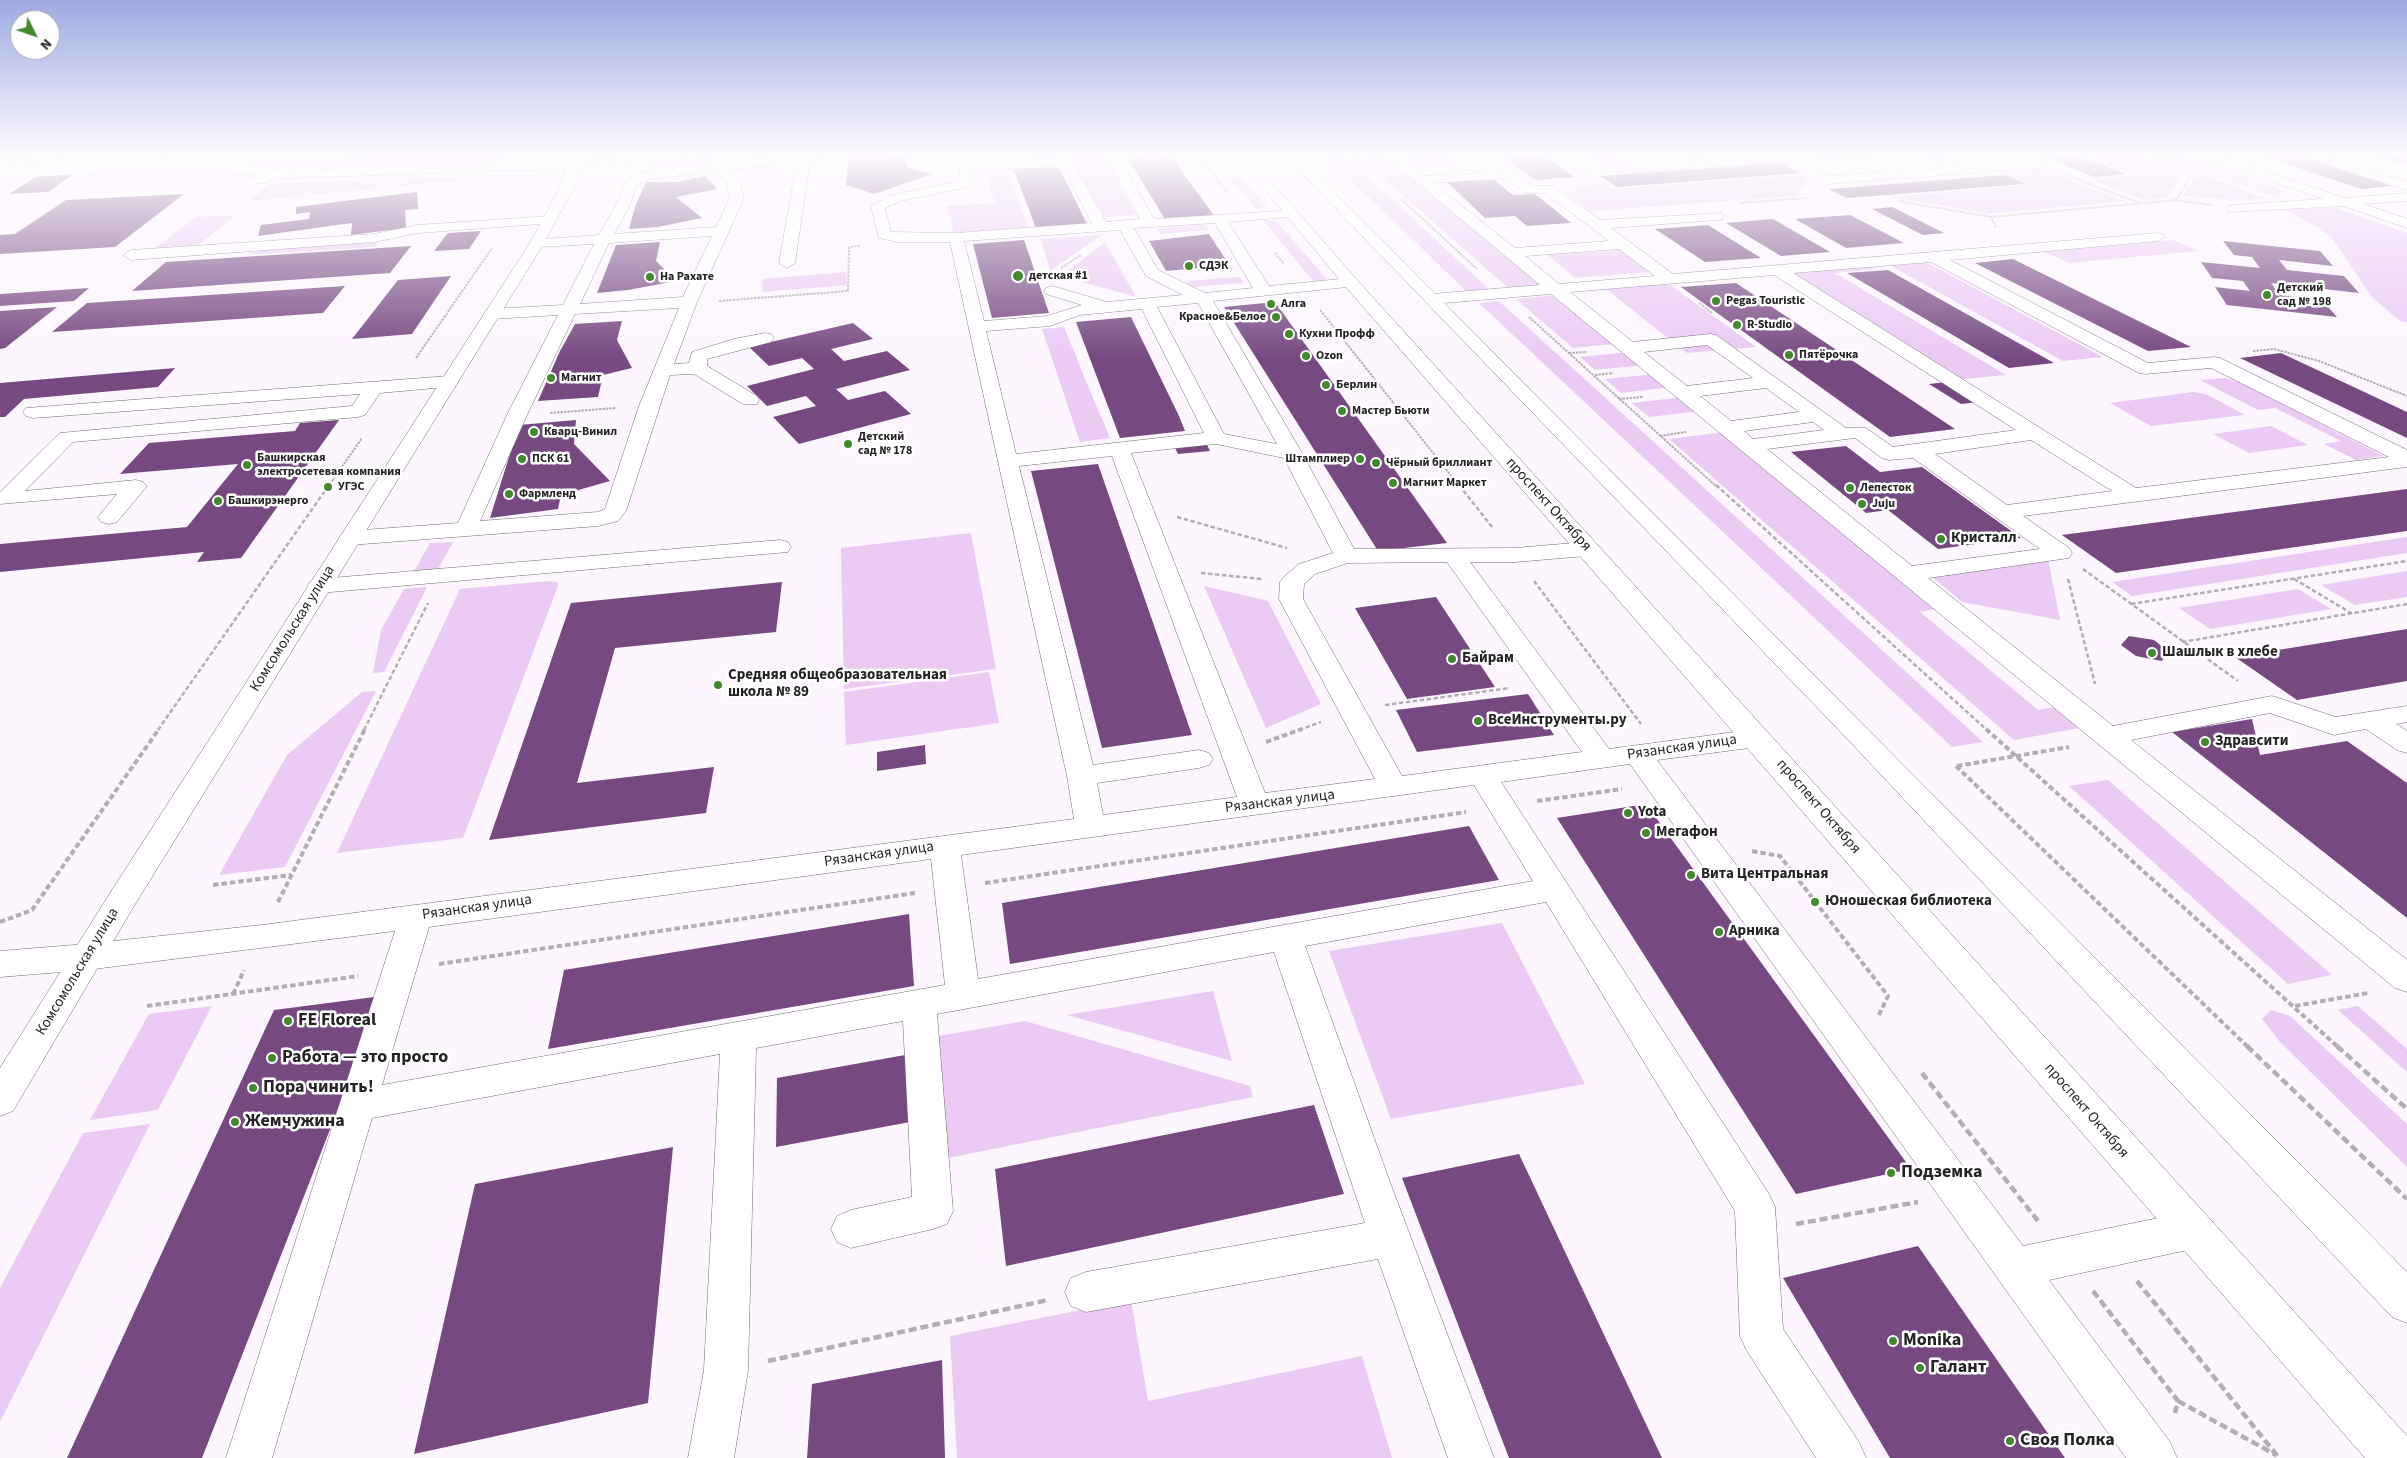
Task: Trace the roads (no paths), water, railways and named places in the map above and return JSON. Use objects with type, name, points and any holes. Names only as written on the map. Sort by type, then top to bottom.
[{"type":"main road","points":[[131,255],[374,238],[418,229],[518,223]]},
{"type":"main road","name":"Комсомольская улица","points":[[0,1100],[86,957],[537,243],[547,223]]},
{"type":"main road","points":[[466,529],[517,416],[613,223]]},
{"type":"main road","points":[[350,538],[598,519],[610,516],[615,511],[649,406],[689,303],[726,223]]},
{"type":"main road","points":[[787,263],[793,223]]},
{"type":"main road","points":[[882,223],[884,235],[889,237],[956,237],[1149,223]]},
{"type":"main road","points":[[1222,223],[1264,292]]},
{"type":"main road","name":"проспект Октября","points":[[1299,223],[1586,549],[1757,738],[2396,1458]]},
{"type":"main road","points":[[1358,223],[1846,720],[2407,1302]]},
{"type":"main road","points":[[1476,223],[2109,735],[2407,979]]},
{"type":"main road","points":[[1594,223],[1670,279]]},
{"type":"main road","points":[[1597,225],[1623,223]]},
{"type":"main road","points":[[1125,225],[1152,273],[1203,298],[1292,454],[1338,559]]},
{"type":"main road","points":[[537,243],[722,231]]},
{"type":"main road","points":[[956,237],[1082,776],[1090,827]]},
{"type":"main road","points":[[1432,299],[1670,279],[1779,265],[1933,256],[2158,237]]},
{"type":"main road","points":[[1512,253],[1623,244]]},
{"type":"main road","points":[[1933,256],[2145,369],[2214,362],[2407,459]]},
{"type":"main road","points":[[1779,265],[2132,495]]},
{"type":"main road","points":[[978,327],[1050,321],[1077,310],[1351,283]]},
{"type":"main road","points":[[1052,291],[1109,307]]},
{"type":"main road","points":[[492,314],[689,303]]},
{"type":"main road","points":[[1147,303],[1216,438]]},
{"type":"main road","points":[[698,368],[698,356],[740,343],[765,338]]},
{"type":"main road","points":[[1630,348],[1710,339],[1842,434]]},
{"type":"main road","points":[[663,370],[698,368],[750,400]]},
{"type":"main road","points":[[33,412],[449,382]]},
{"type":"main road","points":[[1684,392],[1769,382]]},
{"type":"main road","points":[[109,517],[136,486],[5,499],[67,437],[358,411],[374,387]]},
{"type":"main road","points":[[1728,427],[1816,416]]},
{"type":"main road","points":[[1751,446],[1859,432],[1889,454],[2035,433]]},
{"type":"main road","points":[[1008,461],[1216,438],[1292,454]]},
{"type":"main road","points":[[1119,448],[1255,805]]},
{"type":"main road","points":[[1909,573],[2061,553],[1917,450]]},
{"type":"main road","points":[[2003,512],[2407,459]]},
{"type":"main road","points":[[319,586],[780,547]]},
{"type":"main road","points":[[1394,787],[1291,599],[1292,582],[1307,569],[1338,559],[1515,555],[1586,549]]},
{"type":"main road","points":[[1454,556],[1633,755],[2154,1458]]},
{"type":"main road","points":[[2109,735],[2272,704],[2334,726],[2407,714]]},
{"type":"main road","points":[[2370,720],[2407,744]]},
{"type":"main road","name":"Рязанская улица","points":[[0,964],[86,957],[416,916],[1757,738]]},
{"type":"main road","points":[[1082,776],[1199,759]]},
{"type":"main road","points":[[1482,775],[1755,1207],[1762,1336],[1843,1458]]},
{"type":"main road","points":[[945,846],[962,996]]},
{"type":"main road","points":[[359,1105],[1554,889]]},
{"type":"main road","points":[[250,1458],[416,916]]},
{"type":"main road","points":[[1285,937],[1390,1238],[1472,1458]]},
{"type":"main road","points":[[851,1229],[933,1212],[920,1003]]},
{"type":"main road","points":[[711,1458],[726,1370],[739,1036]]},
{"type":"main road","points":[[2014,1268],[2192,1230]]},
{"type":"main road","points":[[1086,1292],[1390,1238]]},
{"type":"place","name":"СДЭК","points":[[1189,266]]},
{"type":"place","name":"детская #1","points":[[1018,276]]},
{"type":"place","name":"На Рахате","points":[[650,277]]},
{"type":"place","name":"Детский сад № 198","points":[[2267,295]]},
{"type":"place","name":"Pegas Touristic","points":[[1716,301]]},
{"type":"place","name":"Алга","points":[[1271,304]]},
{"type":"place","name":"Красное&Белое","points":[[1276,317]]},
{"type":"place","name":"R-Studio","points":[[1737,325]]},
{"type":"place","name":"Кухни Профф","points":[[1289,334]]},
{"type":"place","name":"Пятёрочка","points":[[1789,355]]},
{"type":"place","name":"Ozon","points":[[1306,356]]},
{"type":"place","name":"Магнит","points":[[551,378]]},
{"type":"place","name":"Берлин","points":[[1326,385]]},
{"type":"place","name":"Мастер Бьюти","points":[[1342,411]]},
{"type":"place","name":"Кварц-Винил","points":[[534,432]]},
{"type":"place","name":"Детский сад № 178","points":[[848,444]]},
{"type":"place","name":"ПСК 61","points":[[522,459]]},
{"type":"place","name":"Штамплиер","points":[[1360,459]]},
{"type":"place","name":"Чёрный бриллиант","points":[[1376,463]]},
{"type":"place","name":"Башкирская электросетевая компания","points":[[247,465]]},
{"type":"place","name":"Магнит Маркет","points":[[1393,483]]},
{"type":"place","name":"УГЭС","points":[[328,487]]},
{"type":"place","name":"Лепесток","points":[[1850,488]]},
{"type":"place","name":"Фармленд","points":[[509,494]]},
{"type":"place","name":"Башкирэнерго","points":[[218,501]]},
{"type":"place","name":"Juju","points":[[1862,504]]},
{"type":"place","name":"Кристалл","points":[[1941,539]]},
{"type":"place","name":"Шашлык в хлебе","points":[[2152,653]]},
{"type":"place","name":"Байрам","points":[[1452,659]]},
{"type":"place","name":"Средняя общеобразовательная школа № 89","points":[[718,685]]},
{"type":"place","name":"ВсеИнструменты.ру","points":[[1478,721]]},
{"type":"place","name":"Здравсити","points":[[2205,742]]},
{"type":"place","name":"Yota","points":[[1628,813]]},
{"type":"place","name":"Мегафон","points":[[1646,833]]},
{"type":"place","name":"Вита Центральная","points":[[1691,875]]},
{"type":"place","name":"Юношеская библиотека","points":[[1815,902]]},
{"type":"place","name":"Арника","points":[[1719,932]]},
{"type":"place","name":"FE Floreal","points":[[288,1021]]},
{"type":"place","name":"Работа — это просто","points":[[272,1058]]},
{"type":"place","name":"Пора чинить!","points":[[253,1088]]},
{"type":"place","name":"Жемчужина","points":[[235,1122]]},
{"type":"place","name":"Подземка","points":[[1891,1173]]},
{"type":"place","name":"Monika","points":[[1893,1341]]},
{"type":"place","name":"Галант","points":[[1920,1368]]},
{"type":"place","name":"Своя Полка","points":[[2010,1441]]}]
